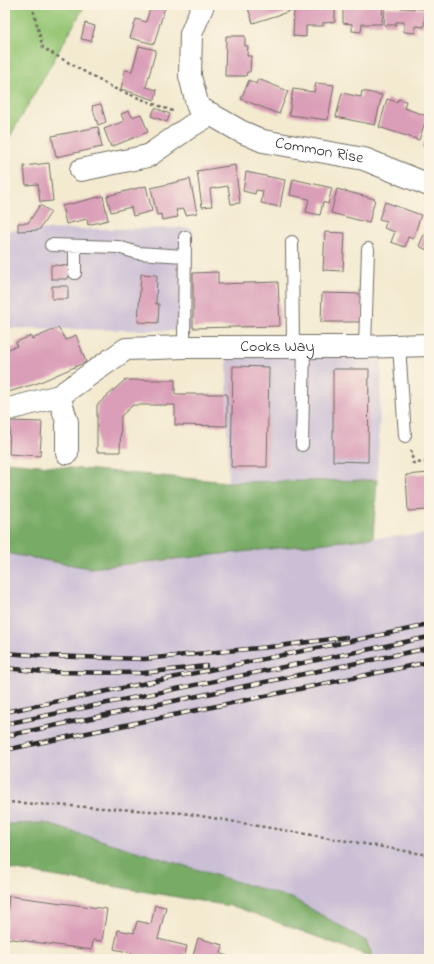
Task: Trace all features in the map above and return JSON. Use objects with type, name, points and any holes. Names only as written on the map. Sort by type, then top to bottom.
[{"type":"street","points":[[81,170],[148,156],[191,126],[205,111],[190,76],[191,34],[203,5]]},
{"type":"street","name":"Common Rise","points":[[205,111],[240,131],[263,141],[364,159],[429,185]]},
{"type":"street","name":"Cooks Way","points":[[59,396],[126,350],[184,347],[365,347],[429,345]]},
{"type":"street","points":[[5,410],[59,396],[67,422],[67,453]]},
{"type":"lane","points":[[184,347],[185,237]]},
{"type":"lane","points":[[292,242],[302,445]]},
{"type":"lane","points":[[51,245],[118,247],[138,253],[184,256]]},
{"type":"lane","points":[[75,246],[75,273]]},
{"type":"lane","points":[[365,347],[368,250]]},
{"type":"lane","points":[[399,345],[405,436]]},
{"type":"path","points":[[32,5],[43,48],[113,88],[184,116],[205,111]]},
{"type":"path","points":[[413,463],[429,462]]},
{"type":"path","points":[[5,802],[183,813],[429,855]]},
{"type":"shaded area","points":[[192,228],[191,331],[5,328],[5,230]]},
{"type":"shaded area","points":[[227,347],[359,347],[382,361],[377,480],[228,482]]},
{"type":"shaded area","points":[[429,534],[429,959],[376,959],[365,941],[294,899],[44,823],[5,824],[5,553],[90,568],[373,538]]},
{"type":"green space","points":[[5,5],[85,5],[5,145]]},
{"type":"green space","points":[[5,462],[228,482],[377,480],[373,538],[90,568],[5,553]]},
{"type":"green space","points":[[44,823],[294,899],[366,941],[374,958],[236,907],[5,868],[5,824]]},
{"type":"building","points":[[151,5],[165,7],[154,44],[130,38],[136,19],[146,22]]},
{"type":"building","points":[[247,5],[289,5],[291,11],[253,23]]},
{"type":"building","points":[[294,5],[335,5],[335,22],[323,23],[323,26],[306,26],[306,37],[293,36]]},
{"type":"building","points":[[343,5],[383,5],[382,24],[362,24],[361,32],[352,31],[352,24],[343,23]]},
{"type":"building","points":[[385,7],[425,9],[424,27],[415,26],[415,33],[404,32],[404,22],[396,22],[396,25],[384,25]]},
{"type":"building","points":[[85,23],[95,26],[91,41],[81,39]]},
{"type":"building","points":[[226,36],[245,36],[245,46],[248,46],[247,56],[251,56],[250,72],[247,72],[246,76],[225,76]]},
{"type":"building","points":[[139,46],[156,50],[146,87],[157,90],[155,100],[121,89],[125,70],[132,71]]},
{"type":"building","points":[[258,79],[288,91],[279,114],[241,99],[249,80],[256,84]]},
{"type":"building","points":[[316,83],[334,85],[328,120],[289,115],[293,89],[314,92]]},
{"type":"building","points":[[362,91],[382,95],[375,125],[336,117],[342,93],[361,97]]},
{"type":"building","points":[[387,99],[397,102],[398,99],[406,101],[404,108],[427,116],[419,140],[379,127]]},
{"type":"building","points":[[101,104],[106,122],[98,125],[92,106]]},
{"type":"building","points":[[155,108],[170,114],[167,122],[151,116]]},
{"type":"building","points":[[129,111],[132,117],[141,114],[148,132],[111,147],[104,129],[124,121],[121,114]]},
{"type":"building","points":[[98,127],[102,147],[56,157],[52,136]]},
{"type":"building","points":[[429,132],[429,149],[423,146]]},
{"type":"building","points":[[49,163],[53,201],[40,202],[38,184],[26,185],[24,166]]},
{"type":"building","points":[[235,165],[240,203],[231,204],[228,186],[210,189],[212,206],[202,207],[197,171]]},
{"type":"building","points":[[246,172],[285,180],[280,207],[261,203],[263,191],[256,190],[255,194],[243,191]]},
{"type":"building","points":[[190,179],[197,213],[186,215],[184,209],[176,210],[178,217],[162,220],[161,214],[157,215],[151,188]]},
{"type":"building","points":[[293,179],[332,188],[328,204],[323,202],[320,215],[306,212],[309,199],[290,195]]},
{"type":"building","points":[[146,186],[152,211],[133,216],[131,207],[111,212],[107,196]]},
{"type":"building","points":[[337,189],[375,199],[369,223],[331,213]]},
{"type":"building","points":[[103,196],[108,220],[88,225],[87,219],[66,224],[62,206]]},
{"type":"building","points":[[385,202],[421,215],[413,239],[408,237],[405,247],[391,242],[395,232],[384,228],[387,221],[379,219]]},
{"type":"building","points":[[40,205],[51,212],[39,230],[18,231],[18,223],[28,223]]},
{"type":"building","points":[[429,223],[429,251],[419,246]]},
{"type":"building","points":[[325,232],[345,233],[343,271],[323,270]]},
{"type":"building","points":[[51,265],[69,266],[68,279],[51,279]]},
{"type":"building","points":[[218,272],[218,284],[278,282],[280,326],[193,328],[193,273]]},
{"type":"building","points":[[141,274],[157,275],[156,304],[159,304],[158,323],[138,322]]},
{"type":"building","points":[[52,286],[68,286],[68,299],[52,299]]},
{"type":"building","points":[[322,293],[363,294],[363,322],[321,322]]},
{"type":"building","points":[[58,328],[66,340],[76,335],[86,362],[38,383],[5,393],[5,350],[17,346],[16,342],[31,336],[32,339]]},
{"type":"building","points":[[233,366],[269,367],[267,467],[231,467]]},
{"type":"building","points":[[333,369],[369,369],[368,462],[333,461]]},
{"type":"building","points":[[125,380],[175,380],[175,394],[227,394],[227,426],[175,425],[175,405],[133,405],[121,416],[120,452],[97,452],[97,405]]},
{"type":"building","points":[[10,421],[42,422],[40,456],[9,454]]},
{"type":"building","points":[[429,473],[429,510],[408,511],[406,475]]},
{"type":"building","points":[[9,896],[107,909],[102,941],[93,940],[92,950],[5,938]]},
{"type":"building","points":[[155,905],[166,907],[158,939],[187,946],[184,959],[135,959],[131,958],[132,953],[114,949],[118,930],[134,933],[137,921],[151,924]]},
{"type":"building","points":[[198,938],[223,945],[221,954],[237,959],[192,959]]},
{"type":"railway","points":[[5,712],[429,625]]},
{"type":"railway","points":[[5,653],[46,656],[144,659],[279,646],[346,637]]},
{"type":"railway","points":[[5,724],[429,637]]},
{"type":"railway","points":[[5,736],[429,648]]},
{"type":"railway","points":[[5,750],[429,662]]},
{"type":"railway","points":[[5,668],[45,672],[143,673],[206,666]]}]
